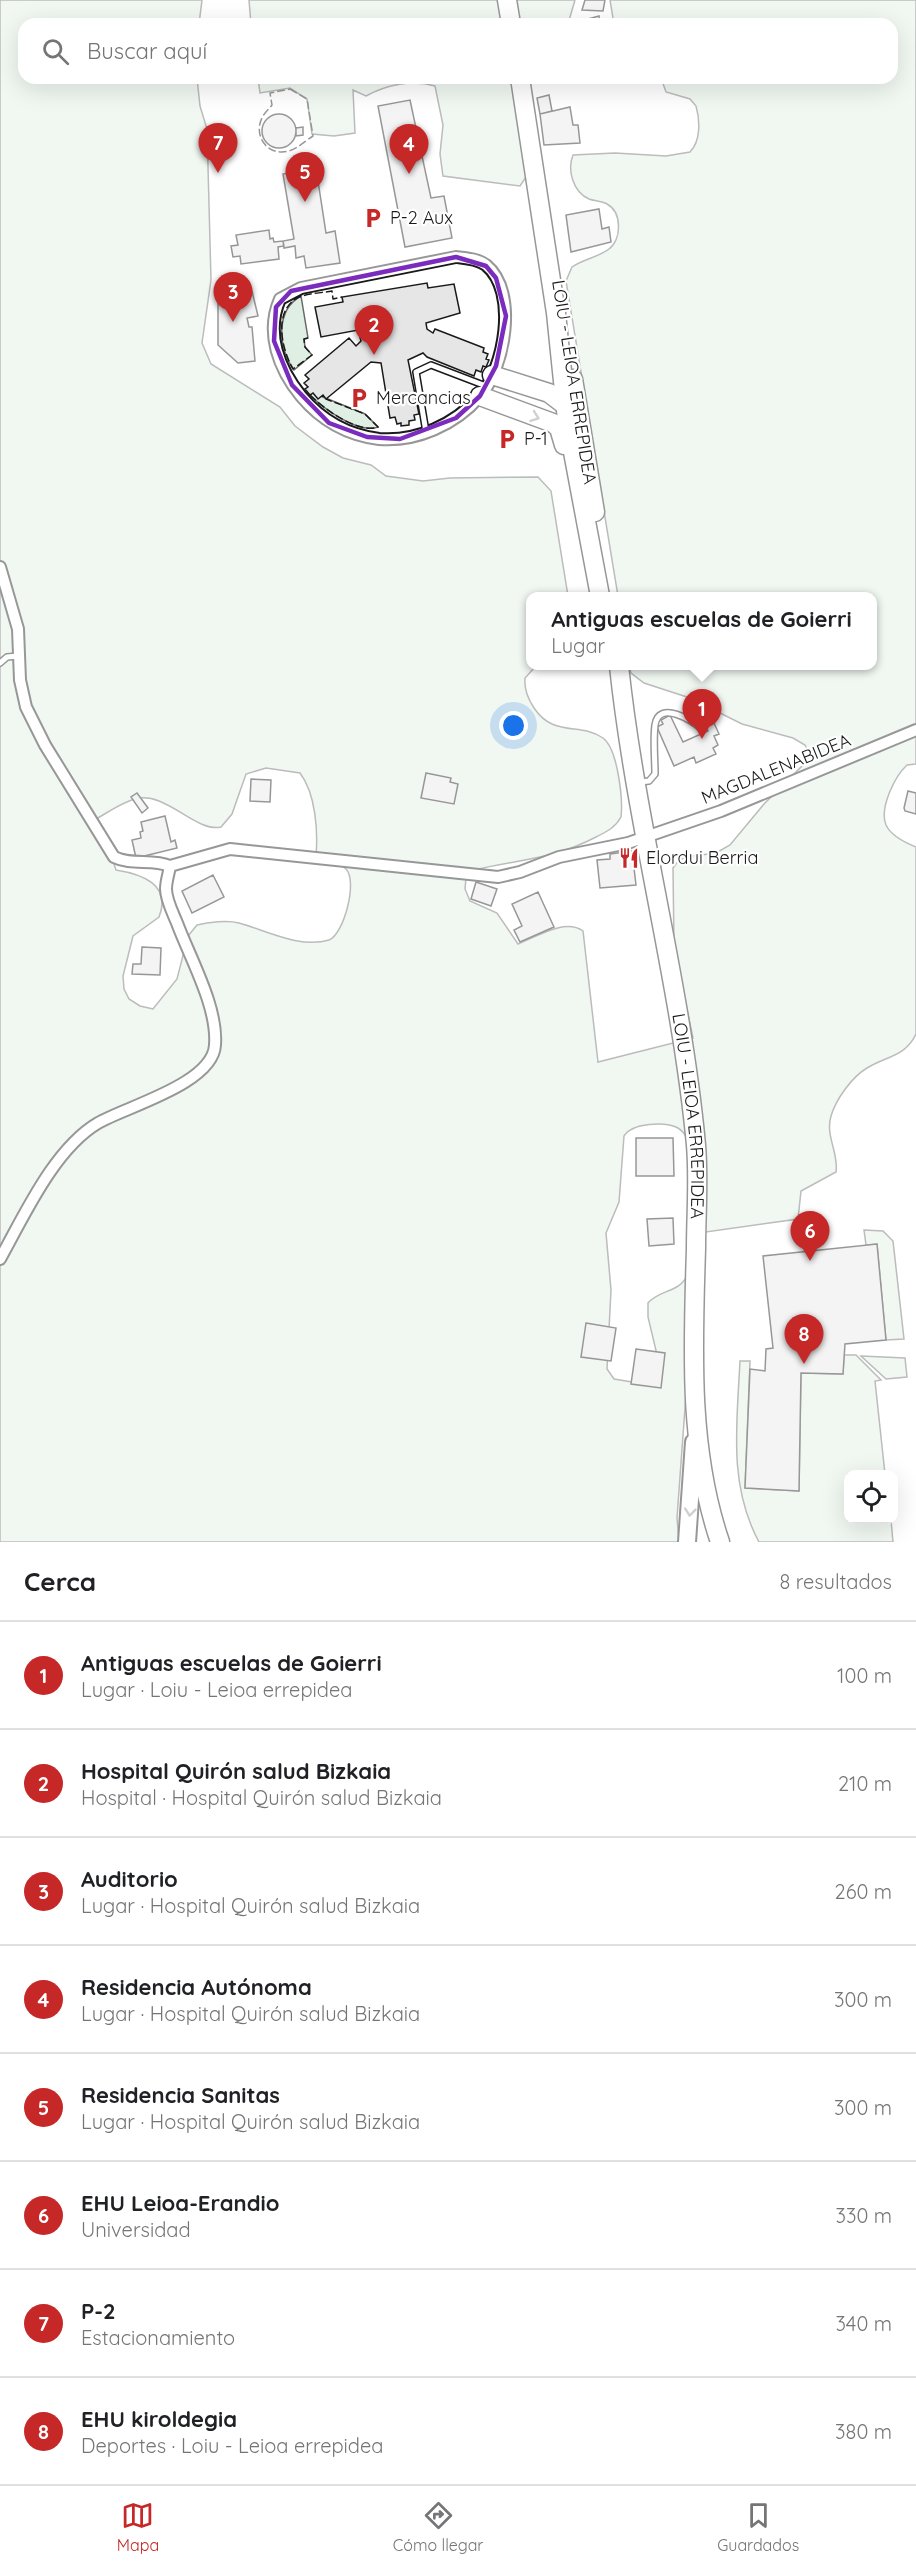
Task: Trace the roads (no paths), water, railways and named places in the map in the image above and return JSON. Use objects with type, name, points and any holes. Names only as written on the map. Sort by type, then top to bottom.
[{"type":"main road","points":[[507,0],[510,18]]},
{"type":"main road","name":"LOIU - LEIOA ERREPIDEA","points":[[521,84],[535,168],[546,213],[608,592]]},
{"type":"main road","name":"LOIU - LEIOA ERREPIDEA","points":[[535,168],[539,215],[556,313],[565,404],[599,592]]},
{"type":"main road","points":[[509,407],[507,391],[544,379],[553,366],[540,257],[539,215]]},
{"type":"main road","points":[[486,386],[526,386],[549,393],[572,411],[587,502],[599,536]]},
{"type":"main road","points":[[486,386],[509,407],[552,423],[562,435],[588,580],[592,592]]},
{"type":"main road","name":"LOIU - LEIOA ERREPIDEA","points":[[616,670],[622,692]]},
{"type":"main road","name":"LOIU - LEIOA ERREPIDEA","points":[[620,670],[622,692],[692,1103],[696,1149],[693,1354],[695,1411],[701,1463],[720,1542]]},
{"type":"main road","points":[[687,1542],[695,1411]]},
{"type":"street","points":[[456,257],[471,259],[486,266],[496,278],[506,316],[503,342],[486,386],[456,418],[416,437],[385,439],[368,437],[329,423],[292,385],[274,341],[274,321],[280,299],[302,288],[456,257]]},
{"type":"street","points":[[0,567],[18,629],[20,680],[26,707],[45,745],[114,857],[124,862],[159,861],[170,866],[166,889],[202,985],[213,1024],[215,1047],[209,1060],[196,1074],[171,1090],[99,1122],[73,1142],[31,1204],[0,1259]]},
{"type":"street","name":"MAGDALENABIDEA","points":[[170,866],[230,849],[498,877],[520,872],[560,857],[617,847],[646,835],[722,811],[916,730]]},
{"type":"lane","points":[[427,432],[416,372],[431,365],[486,386]]},
{"type":"lane","points":[[0,663],[8,657],[18,656]]},
{"type":"lane","points":[[637,782],[650,781],[655,774],[655,724],[660,717],[674,713],[694,722],[703,730]]},
{"type":"place","name":"P-2","points":[[218,173]]},
{"type":"place","name":"Residencia Autónoma","points":[[409,174]]},
{"type":"place","name":"Residencia Sanitas","points":[[305,202]]},
{"type":"place","name":"P-2 Aux","points":[[373,218]]},
{"type":"place","name":"Auditorio","points":[[233,322]]},
{"type":"place","name":"Hospital Quirón salud Bizkaia","points":[[374,355]]},
{"type":"place","name":"Mercancias","points":[[359,398]]},
{"type":"place","name":"P-1","points":[[507,439]]},
{"type":"place","name":"Antiguas escuelas de Goierri","points":[[702,739]]},
{"type":"place","name":"Elordui Berria","points":[[629,858]]},
{"type":"place","name":"EHU Leioa-Erandio","points":[[810,1261]]},
{"type":"place","name":"EHU kiroldegia","points":[[804,1364]]}]
